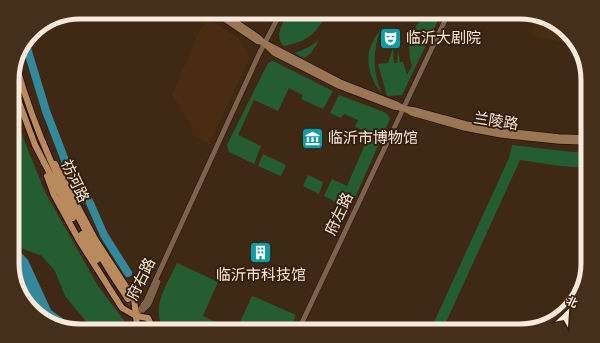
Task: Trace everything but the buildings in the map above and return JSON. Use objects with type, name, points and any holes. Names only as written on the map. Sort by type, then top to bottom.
[{"type":"main road","name":"兰陵路","points":[[224,19],[257,41],[265,43]]},
{"type":"main road","name":"兰陵路","points":[[231,19],[265,43],[274,53],[339,86],[394,107],[502,131],[581,138]]},
{"type":"main road","name":"祊河路","points":[[19,102],[35,145],[90,248],[127,300],[80,222],[59,182],[20,75]]},
{"type":"main road","name":"兰陵路","points":[[404,108],[412,113],[482,131],[535,139],[581,142]]},
{"type":"main road","points":[[35,145],[54,195],[80,242],[122,308],[136,316],[148,318],[151,324]]},
{"type":"main road","points":[[48,154],[62,174],[95,239],[134,299],[137,324]]},
{"type":"street","name":"府右路","points":[[136,316],[149,304],[176,239],[277,19]]},
{"type":"street","name":"府左路","points":[[302,324],[445,19]]},
{"type":"shaded area","points":[[207,19],[209,19],[240,40],[250,57],[209,144],[192,135],[193,128],[172,95],[198,34]]},
{"type":"shaded area","points":[[536,21],[550,27],[560,34],[569,44],[531,35]]},
{"type":"green space","points":[[285,19],[324,19],[310,36],[299,42],[283,46],[279,37]]},
{"type":"green space","points":[[422,19],[439,19],[402,95],[387,96],[378,64],[388,63],[393,48],[394,63],[397,63],[398,50],[400,62],[403,62],[407,75],[412,66],[409,51],[411,37]]},
{"type":"green space","points":[[380,31],[377,39],[375,70],[382,94],[375,84],[368,63],[368,56],[372,43]]},
{"type":"green space","points":[[319,40],[311,53],[304,58],[295,53],[309,47]]},
{"type":"green space","points":[[273,61],[333,91],[323,109],[301,99],[303,95],[289,88],[278,111],[254,100],[238,135],[261,146],[254,164],[229,152],[227,145],[268,63]]},
{"type":"green space","points":[[339,95],[384,112],[390,119],[353,202],[346,205],[324,196],[332,179],[347,186],[370,133],[355,127],[358,120],[344,114],[341,118],[330,113]]},
{"type":"green space","points":[[19,128],[45,192],[98,286],[127,324],[88,324],[65,296],[55,271],[42,256],[19,247]]},
{"type":"green space","points":[[512,145],[581,152],[581,168],[520,160],[445,324],[433,324],[509,158]]},
{"type":"green space","points":[[263,154],[286,165],[281,176],[258,166]]},
{"type":"green space","points":[[308,175],[323,182],[319,194],[303,186]]},
{"type":"green space","points":[[177,263],[218,282],[203,316],[220,324],[162,324],[159,306],[165,288]]},
{"type":"green space","points":[[252,296],[296,315],[292,324],[239,324]]},
{"type":"water","points":[[19,250],[28,260],[51,310],[68,323],[49,316],[29,297],[21,279]]},
{"type":"waterway","points":[[27,49],[46,111],[66,163],[90,203],[104,235],[128,273]]},
{"type":"tunnel","points":[[128,299],[145,324]]},
{"type":"place","name":"临沂大剧院","points":[[390,38]]},
{"type":"place","name":"临沂市博物馆","points":[[313,138]]},
{"type":"place","name":"临沂市科技馆","points":[[261,252]]}]
